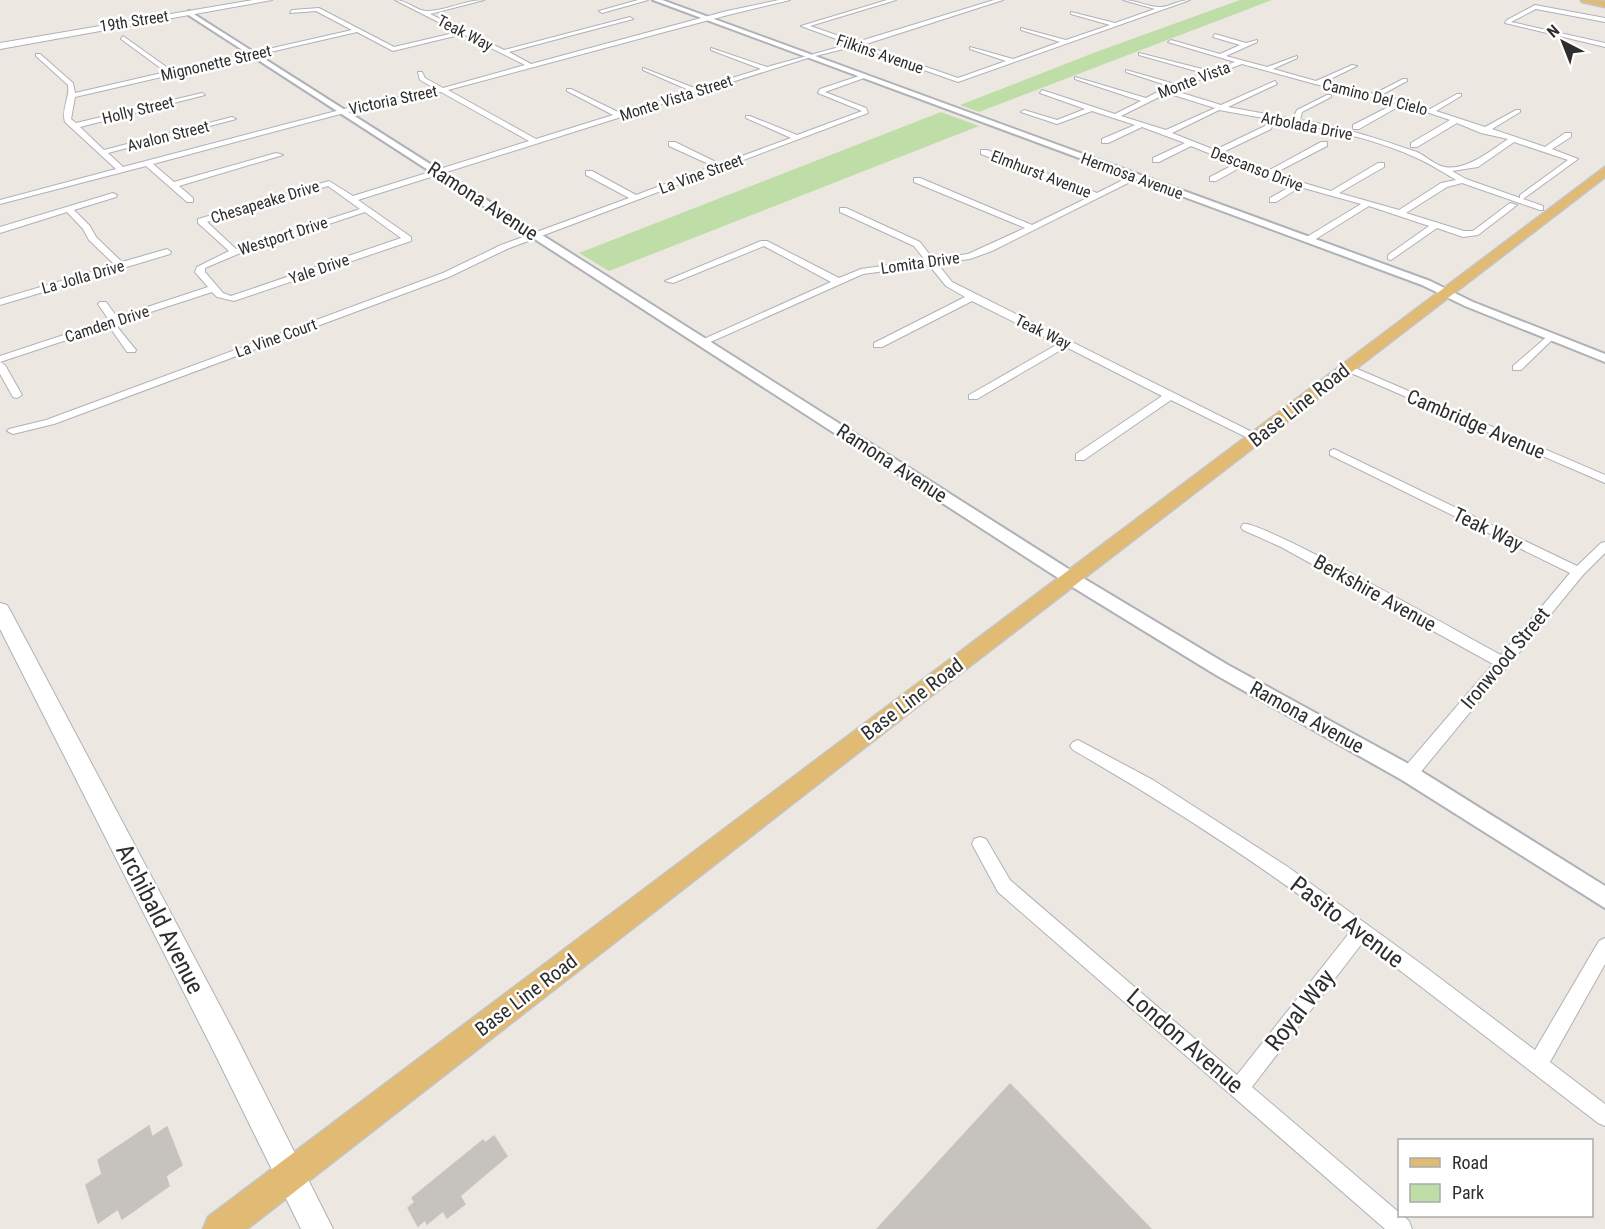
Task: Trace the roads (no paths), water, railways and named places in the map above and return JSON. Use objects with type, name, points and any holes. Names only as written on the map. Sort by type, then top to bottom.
[{"type":"main road","name":"19th Street","points":[[0,46],[268,0]]},
{"type":"main road","points":[[1585,0],[1605,1]]},
{"type":"main road","name":"Base Line Road","points":[[220,1229],[910,700],[1447,293],[1546,210],[1605,171]]},
{"type":"main road","name":"Archibald Avenue","points":[[3,625],[181,957],[317,1229]]},
{"type":"street","name":"Teak Way","points":[[398,0],[531,66]]},
{"type":"street","points":[[426,13],[481,0]]},
{"type":"street","points":[[602,11],[645,0]]},
{"type":"street","name":"Hermosa Avenue","points":[[656,0],[1136,177],[1313,237],[1605,358]]},
{"type":"street","name":"Victoria Street","points":[[0,202],[344,111],[442,90],[706,18],[787,0]]},
{"type":"street","name":"Filkins Avenue","points":[[893,0],[804,26],[958,80],[1013,61]]},
{"type":"street","name":"Monte Vista Street","points":[[352,199],[809,56],[855,45],[1000,0]]},
{"type":"street","points":[[1126,0],[1161,9]]},
{"type":"street","points":[[972,48],[1013,61],[1187,0]]},
{"type":"street","points":[[1605,20],[1535,7],[1508,23],[1605,45]]},
{"type":"street","points":[[292,12],[317,9],[393,49],[465,32]]},
{"type":"street","name":"Ramona Avenue","points":[[189,13],[1072,579],[1222,670],[1408,774],[1605,898]]},
{"type":"street","points":[[1073,13],[1116,25]]},
{"type":"street","points":[[503,52],[630,19]]},
{"type":"street","points":[[1023,29],[1066,42]]},
{"type":"street","name":"Mignonette Street","points":[[72,96],[359,30]]},
{"type":"street","points":[[1215,36],[1247,45]]},
{"type":"street","points":[[123,38],[171,73]]},
{"type":"street","points":[[1220,56],[1255,41]]},
{"type":"street","name":"Camino Del Cielo","points":[[1171,42],[1317,83],[1402,102],[1571,158],[1573,162],[1524,197]]},
{"type":"street","points":[[713,49],[767,69]]},
{"type":"street","points":[[1141,54],[1209,73]]},
{"type":"street","points":[[38,55],[71,84],[72,96],[66,115],[74,126],[122,170]]},
{"type":"street","points":[[1267,69],[1295,57]]},
{"type":"street","name":"Monte Vista","points":[[1116,116],[1165,90],[1241,62]]},
{"type":"street","points":[[1317,83],[1354,66]]},
{"type":"street","points":[[645,69],[697,91]]},
{"type":"street","points":[[1128,71],[1175,86]]},
{"type":"street","points":[[420,73],[422,79],[536,142]]},
{"type":"street","name":"La Vine Street","points":[[536,236],[866,112],[864,109],[821,93],[822,90],[865,76]]},
{"type":"street","points":[[1077,78],[1146,100]]},
{"type":"street","points":[[1376,95],[1405,80]]},
{"type":"street","points":[[1166,133],[1275,83]]},
{"type":"street","points":[[568,90],[620,116]]},
{"type":"street","name":"Arbolada Drive","points":[[1165,90],[1218,109],[1341,130],[1402,148],[1463,181],[1546,210]]},
{"type":"street","name":"Descanso Drive","points":[[1042,92],[1166,133],[1266,176],[1368,203],[1463,234],[1475,232],[1513,205]]},
{"type":"street","name":"Holly Street","points":[[74,126],[202,95]]},
{"type":"street","points":[[1431,111],[1459,95]]},
{"type":"street","points":[[1296,121],[1299,111],[1329,96]]},
{"type":"street","points":[[1356,127],[1402,102]]},
{"type":"street","points":[[1024,112],[1057,122],[1093,108]]},
{"type":"street","points":[[1484,131],[1518,111]]},
{"type":"street","points":[[748,117],[798,138]]},
{"type":"street","name":"Avalon Street","points":[[104,152],[232,119]]},
{"type":"street","points":[[1414,145],[1456,120]]},
{"type":"street","points":[[1214,154],[1268,127],[1271,121]]},
{"type":"street","points":[[1105,141],[1141,125]]},
{"type":"street","points":[[1546,150],[1568,135]]},
{"type":"street","points":[[1445,170],[1475,165],[1512,140]]},
{"type":"street","points":[[1156,160],[1191,143]]},
{"type":"street","points":[[672,144],[720,167]]},
{"type":"street","points":[[1266,176],[1324,144]]},
{"type":"street","name":"Elmhurst Avenue","points":[[984,152],[1098,196]]},
{"type":"street","points":[[173,185],[279,155]]},
{"type":"street","points":[[148,163],[190,200]]},
{"type":"street","points":[[1214,179],[1239,165]]},
{"type":"street","points":[[1331,194],[1381,165]]},
{"type":"street","points":[[589,173],[636,198]]},
{"type":"street","name":"Lomita Drive","points":[[702,342],[837,281],[883,267],[970,256],[1136,177]]},
{"type":"street","points":[[917,180],[1033,228]]},
{"type":"street","points":[[1400,213],[1444,185],[1463,181],[1494,195],[1546,210]]},
{"type":"street","name":"Chesapeake Drive","points":[[235,252],[201,221],[329,183],[352,199]]},
{"type":"street","points":[[1273,200],[1299,186]]},
{"type":"street","points":[[1,228],[113,195]]},
{"type":"street","points":[[352,199],[367,209]]},
{"type":"street","points":[[1313,237],[1368,203]]},
{"type":"street","points":[[68,208],[87,228],[92,238],[121,266]]},
{"type":"street","name":"Yale Drive","points":[[214,288],[220,295],[231,299],[408,239],[367,209]]},
{"type":"street","name":"Westport Drive","points":[[214,288],[200,272],[201,267],[235,252],[367,209]]},
{"type":"street","name":"Teak Way","points":[[843,210],[917,244],[949,284],[972,297],[1256,438]]},
{"type":"street","points":[[1391,256],[1436,225]]},
{"type":"street","name":"La Vine Court","points":[[14,432],[50,422],[437,278],[481,256],[536,236]]},
{"type":"street","points":[[670,281],[764,243],[837,281]]},
{"type":"street","name":"La Jolla Drive","points":[[0,302],[167,252]]},
{"type":"street","name":"Camden Drive","points":[[0,359],[214,288]]},
{"type":"street","points":[[878,345],[972,297]]},
{"type":"street","points":[[103,304],[115,322],[113,328],[131,350]]},
{"type":"street","points":[[1517,368],[1550,337]]},
{"type":"street","points":[[973,397],[1066,343]]},
{"type":"street","points":[[0,365],[17,395]]},
{"type":"street","name":"Cambridge Avenue","points":[[1348,368],[1605,479]]},
{"type":"street","points":[[1080,458],[1169,396]]},
{"type":"street","name":"Teak Way","points":[[1334,453],[1578,572]]},
{"type":"street","name":"Berkshire Avenue","points":[[1247,526],[1285,544],[1502,662]]},
{"type":"street","name":"Ironwood Street","points":[[1408,774],[1578,572],[1602,552]]},
{"type":"street","name":"Pasito Avenue","points":[[1078,746],[1135,776],[1282,873],[1605,1116]]},
{"type":"street","name":"London Avenue","points":[[980,844],[1004,886],[1401,1229]]},
{"type":"street","name":"Royal Way","points":[[1239,1088],[1361,931]]},
{"type":"street","points":[[1537,1065],[1605,947]]}]
